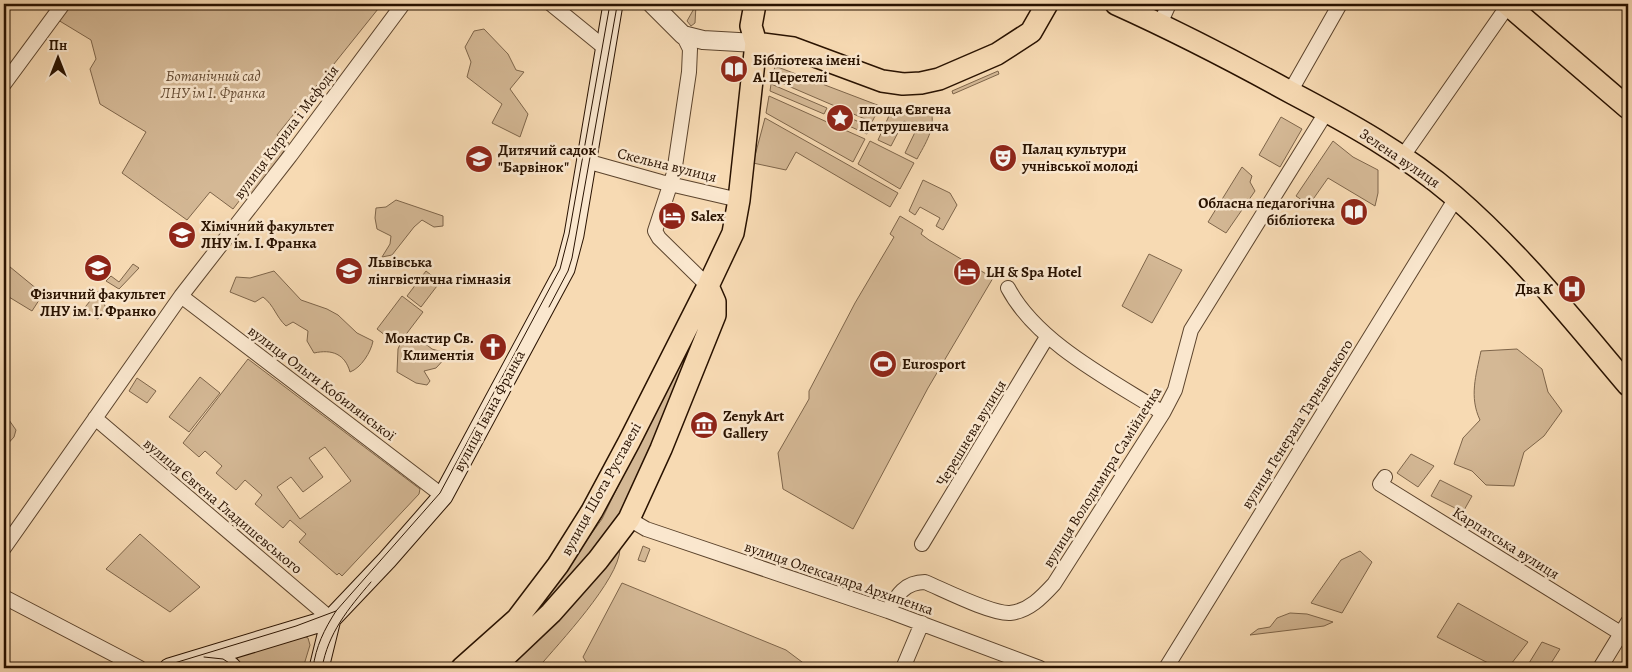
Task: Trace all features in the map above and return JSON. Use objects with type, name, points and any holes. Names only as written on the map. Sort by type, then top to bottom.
[{"type":"main road","name":"вулиця Івана Франка","points":[[331,619],[387,560],[443,496],[565,270],[574,235],[614,4]]},
{"type":"main road","name":"вулиця Шота Руставелі","points":[[462,668],[517,619],[558,565],[592,511],[708,286],[732,233],[739,200],[756,43],[751,26],[755,4]]},
{"type":"main road","name":"вулиця Шота Руставелі","points":[[756,43],[765,28],[770,4]]},
{"type":"main road","points":[[756,43],[793,48],[882,81],[903,84],[921,83],[939,78],[997,54],[1031,32],[1047,4]]},
{"type":"main road","name":"Зелена вулиця","points":[[1116,4],[1160,24],[1328,112],[1402,156],[1456,198],[1541,282],[1628,386]]},
{"type":"main road","points":[[1508,4],[1628,108]]},
{"type":"main road","name":"вулиця Шота Руставелі","points":[[493,668],[551,613],[598,560],[629,519],[661,449],[715,315],[715,302],[708,286]]},
{"type":"main road","points":[[169,668],[331,619]]},
{"type":"main road","points":[[319,668],[331,619]]},
{"type":"main road","points":[[216,654],[232,668]]},
{"type":"street","points":[[4,84],[63,4]]},
{"type":"street","name":"вулиця Кирила і Мефодія","points":[[4,548],[181,296],[403,4]]},
{"type":"street","points":[[550,4],[605,48]]},
{"type":"street","points":[[652,4],[682,35],[690,49],[689,72],[670,184],[655,232],[708,286]]},
{"type":"street","points":[[1160,24],[1169,4]]},
{"type":"street","points":[[1290,92],[1340,4]]},
{"type":"street","points":[[1402,156],[1508,4]]},
{"type":"street","points":[[682,35],[702,40],[756,43]]},
{"type":"street","name":"вулиця Володимира Самійленка","points":[[888,611],[898,594],[915,582],[925,582],[990,609],[1008,613],[1023,610],[1040,600],[1054,584],[1163,413],[1175,390],[1192,330],[1328,112]]},
{"type":"street","name":"Скельна вулиця","points":[[586,165],[739,200]]},
{"type":"street","name":"вулиця Генерала Тарнавського","points":[[1166,668],[1456,198]]},
{"type":"street","points":[[1008,288],[1018,306],[1047,337],[1163,413]]},
{"type":"street","name":"вулиця Ольги Кобилянської","points":[[181,296],[443,496]]},
{"type":"street","name":"Черешнева вулиця","points":[[922,544],[1047,337]]},
{"type":"street","name":"вулиця Євгена Гладишевського","points":[[95,418],[331,619]]},
{"type":"street","name":"Карпатська вулиця","points":[[1385,477],[1380,484],[1625,628]]},
{"type":"street","name":"вулиця Олександра Архипенка","points":[[629,519],[646,529],[888,611],[1040,668]]},
{"type":"street","points":[[4,596],[140,668]]},
{"type":"street","points":[[903,668],[922,623]]},
{"type":"street","points":[[1600,668],[1625,628]]},
{"type":"green space","name":"Ботанічний сад ЛНУ ім І. Франка","points":[[68,4],[382,4],[277,135],[289,143],[250,203],[243,196],[233,209],[210,192],[187,220],[122,173],[146,132],[100,104],[90,69],[96,59],[91,40],[58,20]]},
{"type":"green space","points":[[696,5],[695,23],[691,26],[687,21]]},
{"type":"green space","points":[[484,29],[508,54],[516,70],[524,72],[510,89],[528,114],[520,137],[492,123],[502,104],[467,77],[471,62],[465,47],[474,31]]},
{"type":"green space","points":[[775,66],[880,106],[872,122],[772,79]]},
{"type":"green space","points":[[998,71],[999,74],[953,94],[952,91]]},
{"type":"green space","points":[[771,84],[827,108],[824,114],[770,91]]},
{"type":"green space","points":[[769,96],[865,139],[853,162],[766,113]]},
{"type":"green space","points":[[893,107],[931,111],[931,130],[917,159],[905,153],[917,128],[904,121],[891,146],[878,140]]},
{"type":"green space","points":[[835,111],[870,127],[867,134],[831,118]]},
{"type":"green space","points":[[1281,117],[1302,129],[1280,167],[1259,155]]},
{"type":"green space","points":[[765,118],[898,193],[890,207],[796,152],[786,170],[753,163]]},
{"type":"green space","points":[[870,141],[914,163],[900,189],[858,164]]},
{"type":"green space","points":[[1333,141],[1353,157],[1378,170],[1378,193],[1375,206],[1328,178],[1309,205],[1296,196]]},
{"type":"green space","points":[[1242,167],[1252,176],[1250,182],[1255,191],[1226,233],[1208,222]]},
{"type":"green space","points":[[923,180],[950,193],[957,205],[943,230],[936,226],[940,218],[920,207],[915,215],[909,211]]},
{"type":"green space","points":[[396,200],[443,216],[443,226],[434,227],[422,220],[414,227],[392,255],[382,257],[390,244],[391,236],[377,229],[376,208],[386,207]]},
{"type":"green space","name":"Eurosport","points":[[900,216],[923,230],[921,234],[929,240],[993,278],[928,388],[853,529],[783,489],[778,453],[809,399],[809,391],[855,303],[894,237],[890,234]]},
{"type":"green space","points":[[1149,254],[1182,270],[1152,323],[1122,306]]},
{"type":"green space","points":[[4,262],[43,294],[32,311],[4,294]]},
{"type":"green space","points":[[133,264],[139,268],[119,289],[106,281],[111,276],[119,282]]},
{"type":"green space","points":[[274,271],[301,300],[338,315],[357,333],[373,341],[368,355],[358,367],[350,372],[345,361],[337,354],[327,352],[314,353],[307,341],[308,331],[293,322],[286,326],[263,297],[255,302],[230,292],[236,277],[250,278]]},
{"type":"green space","points":[[426,271],[440,282],[421,307],[407,296]]},
{"type":"green space","points":[[98,291],[106,308],[98,319],[82,311]]},
{"type":"green space","points":[[402,296],[423,312],[404,337],[415,336],[432,349],[449,354],[436,368],[424,371],[430,381],[427,385],[416,383],[397,372],[398,349],[401,342],[398,345],[377,329]]},
{"type":"green space","points":[[705,319],[622,516],[553,604],[483,668],[471,668],[576,555],[602,519],[696,327]]},
{"type":"green space","points":[[1517,349],[1542,369],[1548,392],[1562,411],[1544,436],[1524,452],[1514,486],[1486,485],[1472,471],[1454,464],[1463,438],[1480,420],[1474,394],[1481,351]]},
{"type":"green space","points":[[248,359],[420,489],[419,494],[342,576],[339,573],[337,575],[299,542],[306,534],[290,520],[283,528],[255,504],[262,495],[245,480],[236,490],[216,473],[222,466],[205,451],[199,457],[183,443]],"holes":[[[325,447],[351,481],[300,519],[277,487],[291,477],[303,492],[323,477],[309,458]]]},
{"type":"green space","points":[[200,377],[220,393],[189,432],[169,417]]},
{"type":"green space","points":[[137,378],[156,391],[147,403],[129,391]]},
{"type":"green space","points":[[4,417],[9,420],[16,430],[14,437],[4,448]]},
{"type":"green space","points":[[1411,454],[1434,466],[1418,487],[1397,473]]},
{"type":"green space","points":[[1440,480],[1472,496],[1463,512],[1431,496]]},
{"type":"green space","points":[[140,534],[200,587],[170,612],[106,569]]},
{"type":"green space","points":[[643,546],[650,549],[645,562],[638,560]]},
{"type":"green space","points":[[614,549],[620,549],[617,562],[610,577],[573,628],[538,668],[503,668]]},
{"type":"green space","points":[[1360,551],[1372,562],[1342,613],[1311,603],[1341,560]]},
{"type":"green space","points":[[622,583],[786,650],[810,668],[590,668],[583,657]]},
{"type":"green space","points":[[1458,603],[1528,642],[1508,668],[1498,668],[1437,637]]},
{"type":"green space","points":[[1290,613],[1307,614],[1333,622],[1324,626],[1250,635],[1258,629],[1270,627],[1277,618]]},
{"type":"green space","points":[[304,636],[308,638],[310,645],[303,668],[242,668],[236,661],[239,655]]},
{"type":"green space","points":[[1542,642],[1560,649],[1548,668],[1526,668]]},
{"type":"tram line","points":[[313,668],[321,638],[336,611],[440,493],[560,269],[569,234],[610,4]]},
{"type":"tram line","points":[[549,307],[568,271],[572,258],[617,6]]},
{"type":"tram line","points":[[322,668],[329,644],[340,622],[371,582]]},
{"type":"tram line","points":[[158,668],[296,626],[336,611]]},
{"type":"tram line","points":[[204,657],[223,659],[237,668]]},
{"type":"tram line","points":[[191,665],[204,663],[222,668]]},
{"type":"place","name":"Бібліотека імені А. Церетелі","points":[[734,69]]},
{"type":"place","name":"площа Євгена Петрушевича","points":[[840,118]]},
{"type":"place","name":"Палац культури учнівської молоді","points":[[1003,158]]},
{"type":"place","name":"Дитячий садок \"Барвінок\"","points":[[479,159]]},
{"type":"place","name":"Обласна педагогічна бібліотека","points":[[1354,212]]},
{"type":"place","name":"Salex","points":[[672,216]]},
{"type":"place","name":"Хімічний факультет ЛНУ ім. І. Франка","points":[[182,235]]},
{"type":"place","name":"Фізичний факультет ЛНУ ім. І. Франко","points":[[98,268]]},
{"type":"place","name":"Львівська лінгвістична гімназія","points":[[349,271]]},
{"type":"place","name":"LH & Spa Hotel","points":[[967,272]]},
{"type":"place","name":"Два К","points":[[1572,289]]},
{"type":"place","name":"Монастир Св. Климентія","points":[[493,347]]},
{"type":"place","name":"Eurosport","points":[[883,364]]},
{"type":"place","name":"Zenyk Art Gallery","points":[[704,425]]}]
